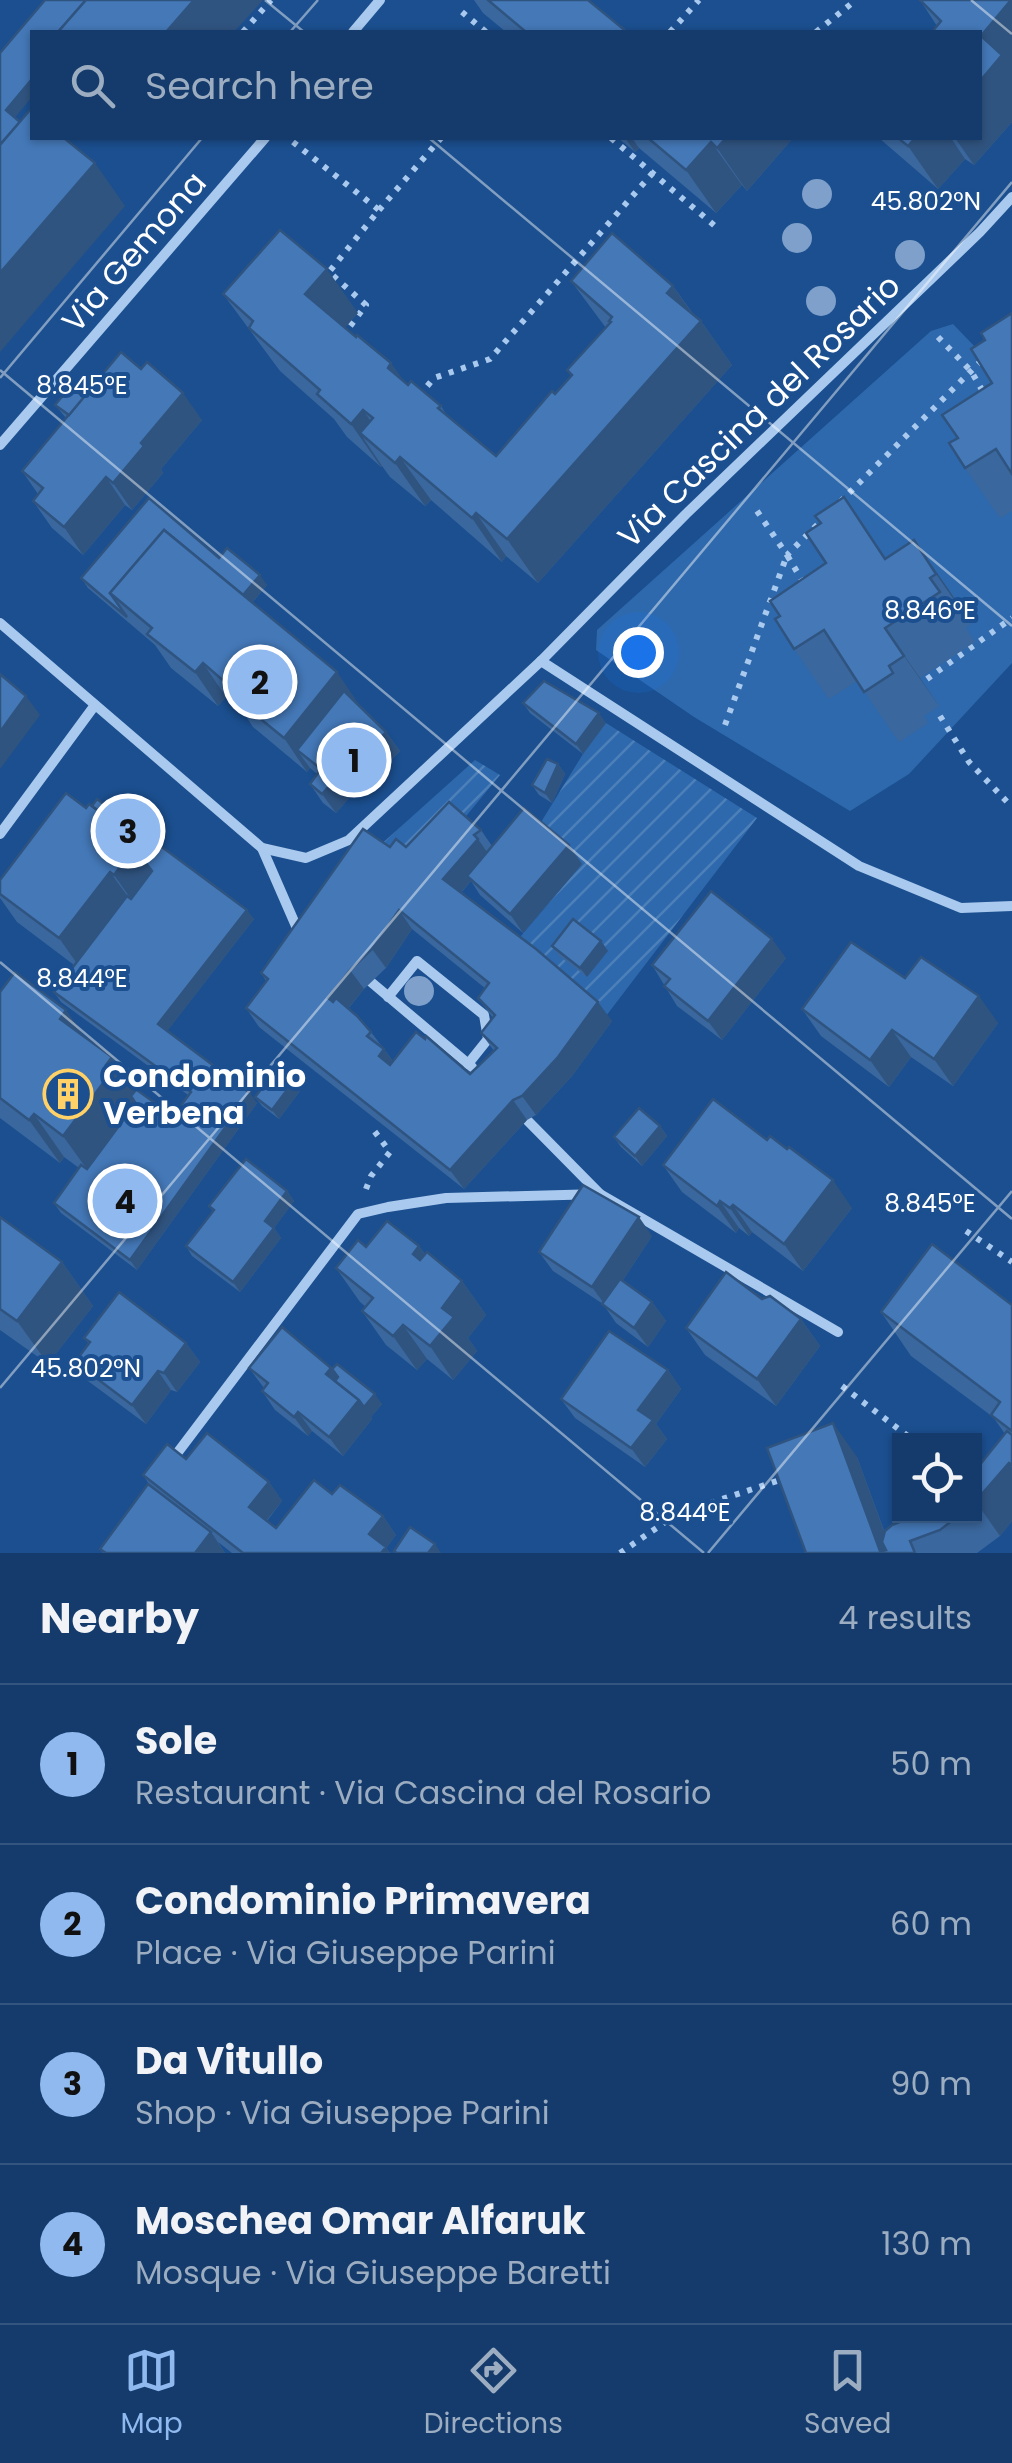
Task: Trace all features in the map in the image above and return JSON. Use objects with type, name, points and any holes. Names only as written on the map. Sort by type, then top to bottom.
[{"type":"street","points":[[355,30],[380,0]]},
{"type":"street","name":"Via Gemona","points":[[0,445],[263,140]]},
{"type":"street","name":"Via Cascina del Rosario","points":[[262,848],[306,858],[349,840],[541,661],[1012,197]]},
{"type":"street","points":[[0,623],[262,848],[296,926],[310,937]]},
{"type":"street","points":[[541,661],[859,866],[961,908],[1012,906]]},
{"type":"street","points":[[0,834],[95,705]]},
{"type":"street","points":[[388,997],[417,961],[484,1016],[488,1039],[468,1064]]},
{"type":"street","points":[[371,982],[480,1074]]},
{"type":"street","points":[[526,1120],[600,1194],[838,1332]]},
{"type":"street","points":[[161,1474],[358,1214],[446,1198],[600,1194]]},
{"type":"path","points":[[245,30],[271,0]]},
{"type":"path","points":[[672,30],[698,0]]},
{"type":"path","points":[[818,30],[856,0]]},
{"type":"path","points":[[462,12],[484,30]]},
{"type":"path","points":[[342,337],[366,305],[328,272],[438,140]]},
{"type":"path","points":[[614,140],[715,226]]},
{"type":"path","points":[[292,142],[378,210]]},
{"type":"path","points":[[415,400],[434,378],[490,359],[654,171]]},
{"type":"path","points":[[938,337],[970,372],[990,403]]},
{"type":"path","points":[[725,725],[787,555],[984,358]]},
{"type":"path","points":[[757,511],[813,598]]},
{"type":"path","points":[[927,678],[1012,618]]},
{"type":"path","points":[[940,716],[968,762],[1012,807]]},
{"type":"path","points":[[358,1214],[371,1176],[390,1152],[372,1128]]},
{"type":"path","points":[[966,1231],[1012,1262]]},
{"type":"path","points":[[842,1386],[904,1433]]},
{"type":"path","points":[[620,1553],[677,1514],[788,1478]]},
{"type":"shaded area","points":[[1012,318],[1012,663],[909,774],[850,811],[694,717],[596,650],[597,630],[931,331],[953,324],[979,351]]},
{"type":"shaded area","points":[[606,723],[757,818],[606,1016],[515,943],[582,864],[538,827]]},
{"type":"shaded area","points":[[475,760],[500,775],[419,866],[377,848]]},
{"type":"building","points":[[45,0],[86,0],[60,30],[30,30],[30,81],[6,110],[20,122],[0,145],[0,53]]},
{"type":"building","points":[[86,0],[194,0],[168,30],[60,30]]},
{"type":"building","points":[[488,0],[588,0],[625,30],[524,30]]},
{"type":"building","points":[[920,0],[1011,0],[982,35],[982,30],[934,30],[941,21]]},
{"type":"building","points":[[982,37],[1002,55],[982,79]]},
{"type":"building","points":[[30,110],[30,140],[66,140],[95,163],[0,273],[0,145]]},
{"type":"building","points":[[650,140],[724,140],[717,148],[711,142],[686,170]]},
{"type":"building","points":[[280,230],[327,269],[305,294],[391,363],[388,368],[408,385],[411,381],[496,456],[552,391],[555,394],[572,375],[567,370],[611,322],[612,317],[571,281],[612,233],[673,286],[667,293],[701,321],[507,539],[476,513],[472,518],[400,457],[395,463],[360,433],[373,418],[363,410],[351,424],[317,394],[320,390],[249,328],[253,321],[223,294]]},
{"type":"building","points":[[1012,313],[1012,474],[996,449],[965,468],[949,443],[958,438],[942,415],[992,383],[971,349],[985,340],[981,333]]},
{"type":"building","points":[[121,352],[141,369],[147,362],[183,393],[113,483],[106,477],[64,527],[33,501],[43,488],[22,471]]},
{"type":"building","points":[[70,387],[84,397],[69,415],[55,405]]},
{"type":"building","points":[[844,497],[885,559],[914,540],[936,574],[930,578],[940,592],[885,628],[904,656],[889,666],[893,673],[864,692],[824,630],[794,649],[775,619],[780,616],[770,601],[826,563],[806,533],[821,523],[815,516]]},
{"type":"building","points":[[149,498],[219,558],[227,548],[260,575],[243,595],[164,530],[110,593],[127,617],[81,578]]},
{"type":"building","points":[[164,530],[337,672],[284,738],[230,694],[233,689],[203,663],[195,672],[147,634],[152,628],[110,593]]},
{"type":"building","points":[[0,674],[26,696],[0,732]]},
{"type":"building","points":[[544,681],[599,713],[576,744],[523,703]]},
{"type":"building","points":[[344,691],[386,732],[346,775],[342,772],[322,794],[310,784],[321,769],[297,750]]},
{"type":"building","points":[[547,759],[558,764],[545,793],[532,785]]},
{"type":"building","points":[[66,793],[116,824],[111,829],[135,847],[114,875],[110,872],[59,938],[0,894],[0,880]]},
{"type":"building","points":[[97,799],[247,910],[158,1024],[250,1093],[130,1260],[54,1203],[81,1165],[87,1169],[136,1104],[131,1096],[135,1091],[173,1116],[191,1092],[54,992],[127,896],[131,899],[152,871],[116,824],[92,806]]},
{"type":"building","points":[[449,802],[481,830],[474,835],[478,839],[443,879],[598,1002],[558,1057],[450,1170],[246,1008],[268,979],[261,973],[363,829],[390,847],[396,839],[406,847]],"holes":[[[399,910],[489,983],[478,998],[495,1015],[481,1033],[497,1048],[470,1074],[416,1032],[390,1065],[379,1056],[384,1049],[367,1036],[371,1032],[357,1016],[336,998],[333,1002],[328,998],[372,949]]]},
{"type":"building","points":[[524,808],[569,845],[510,914],[467,876]]},
{"type":"building","points":[[711,891],[772,939],[708,1021],[664,986],[670,979],[652,965]]},
{"type":"building","points":[[573,919],[601,941],[580,968],[552,946]]},
{"type":"building","points":[[851,942],[905,978],[921,957],[979,996],[934,1059],[892,1030],[870,1060],[802,1009]]},
{"type":"building","points":[[15,972],[66,1010],[60,1019],[112,1057],[106,1065],[113,1070],[63,1136],[34,1114],[29,1120],[0,1098],[0,992]]},
{"type":"building","points":[[277,1069],[293,1082],[272,1110],[255,1097]]},
{"type":"building","points":[[713,1099],[767,1140],[770,1136],[789,1147],[833,1180],[784,1244],[733,1205],[730,1208],[720,1201],[717,1206],[663,1165]]},
{"type":"building","points":[[639,1108],[660,1126],[635,1156],[614,1137]]},
{"type":"building","points":[[246,1159],[287,1191],[265,1221],[274,1228],[233,1282],[186,1246],[214,1210],[209,1206]]},
{"type":"building","points":[[583,1185],[639,1217],[592,1287],[539,1252]]},
{"type":"building","points":[[0,1217],[62,1262],[17,1321],[0,1309]]},
{"type":"building","points":[[387,1221],[419,1246],[413,1254],[420,1260],[427,1252],[462,1281],[442,1308],[454,1317],[430,1346],[403,1325],[393,1336],[362,1311],[373,1298],[336,1268],[358,1240],[366,1247]]},
{"type":"building","points":[[932,1244],[1012,1305],[1012,1431],[991,1415],[1000,1402],[881,1312]]},
{"type":"building","points":[[726,1272],[762,1299],[770,1296],[801,1319],[757,1379],[686,1328]]},
{"type":"building","points":[[620,1279],[652,1302],[634,1328],[602,1304]]},
{"type":"building","points":[[119,1292],[186,1343],[164,1373],[158,1371],[132,1405],[75,1362],[90,1342],[84,1338]]},
{"type":"building","points":[[282,1327],[331,1368],[326,1374],[359,1400],[329,1437],[298,1412],[294,1417],[262,1391],[268,1383],[249,1368]]},
{"type":"building","points":[[609,1331],[668,1370],[638,1410],[653,1420],[631,1448],[561,1399]]},
{"type":"building","points":[[337,1364],[375,1394],[364,1407],[335,1381],[338,1377],[332,1369]]},
{"type":"building","points":[[833,1423],[880,1551],[886,1550],[882,1542],[892,1525],[949,1523],[910,1541],[915,1553],[806,1553],[767,1448]]},
{"type":"building","points":[[1007,1431],[1012,1435],[1012,1465],[1009,1463],[982,1494],[982,1462]]},
{"type":"building","points":[[207,1433],[269,1482],[249,1507],[276,1528],[314,1480],[332,1494],[340,1485],[383,1516],[369,1534],[386,1547],[381,1553],[243,1553],[143,1475],[167,1444],[186,1459]]},
{"type":"building","points":[[148,1484],[211,1532],[195,1553],[106,1553],[100,1549]]},
{"type":"building","points":[[410,1527],[435,1544],[428,1553],[394,1551]]},
{"type":"place","name":"Condominio Primavera","points":[[260,682]]},
{"type":"place","name":"Sole","points":[[354,760]]},
{"type":"place","name":"Da Vitullo","points":[[128,831]]},
{"type":"place","name":"Condominio Verbena","points":[[68,1094]]},
{"type":"place","name":"Moschea Omar Alfaruk","points":[[125,1201]]}]
